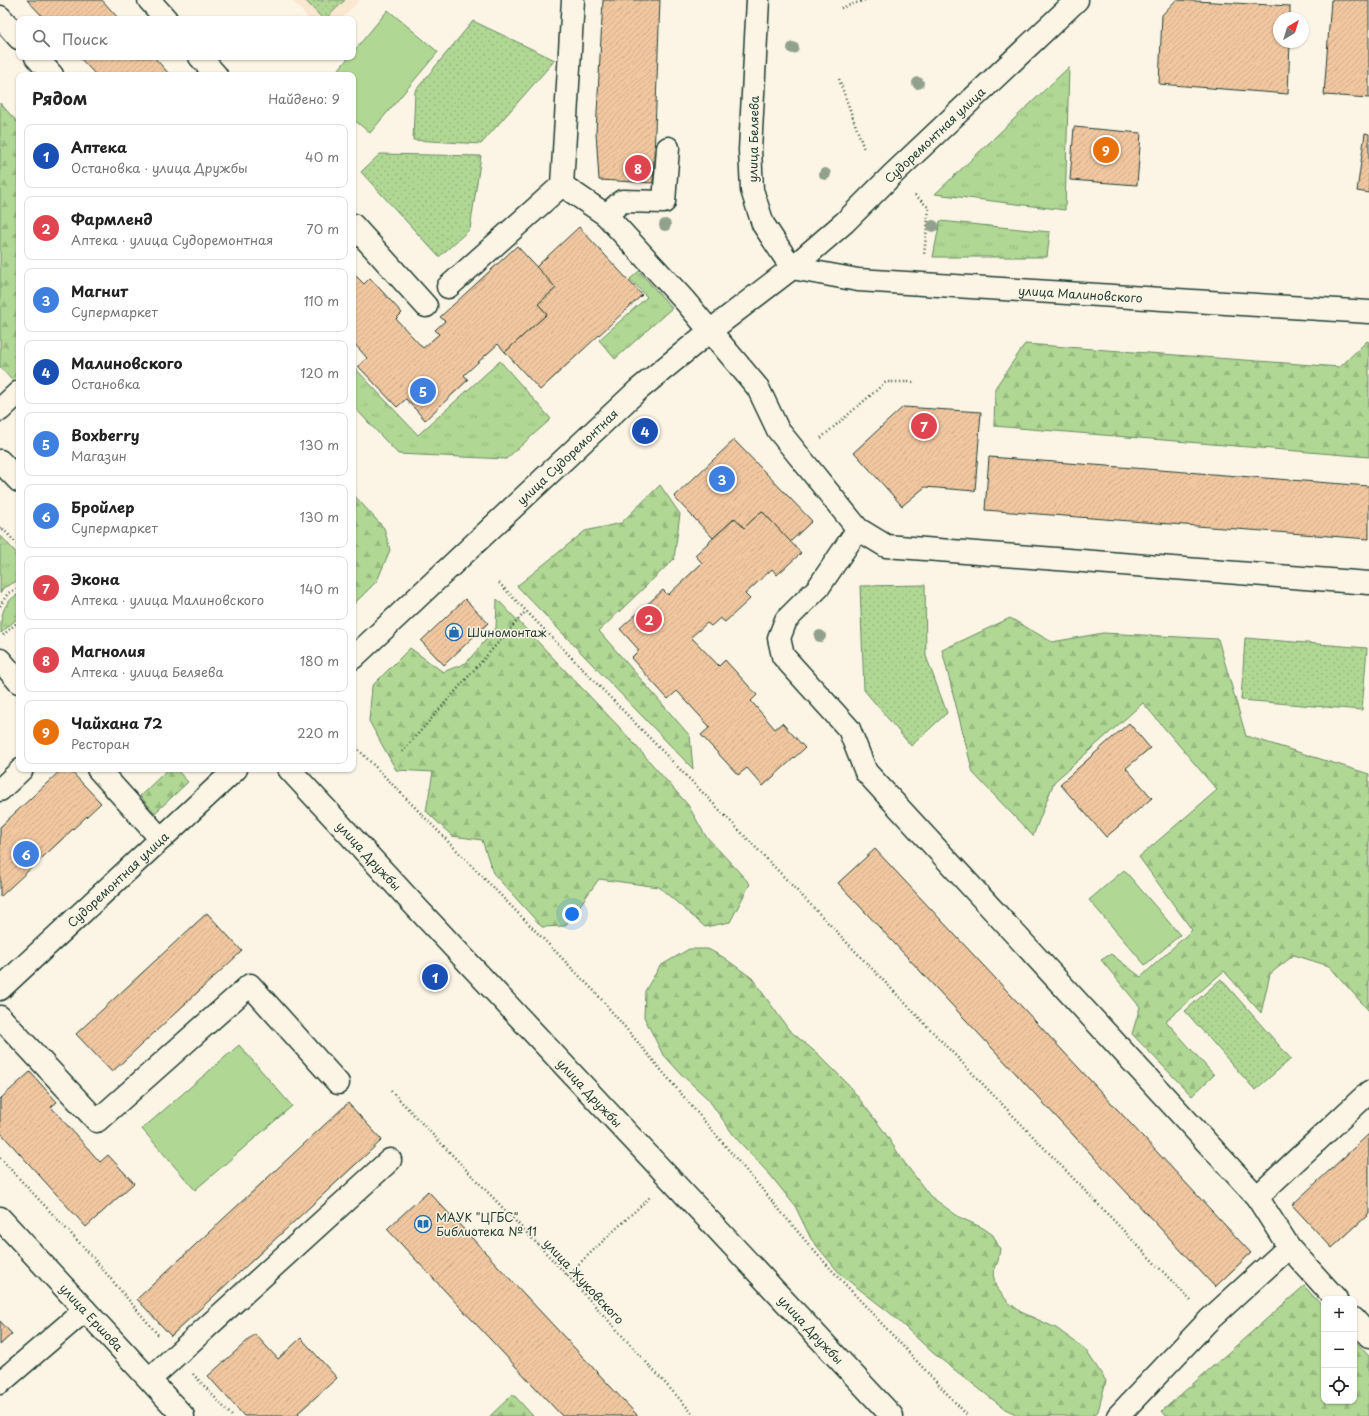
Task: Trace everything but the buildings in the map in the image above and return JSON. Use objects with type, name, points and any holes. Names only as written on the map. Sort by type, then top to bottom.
[{"type":"street","points":[[149,0],[163,16]]},
{"type":"street","points":[[448,287],[562,185],[573,0]]},
{"type":"street","name":"улица Беляева","points":[[758,0],[750,150],[752,190],[763,224],[792,268]]},
{"type":"street","name":"Судоремонтная улица","points":[[792,268],[845,222],[892,175],[1077,0]]},
{"type":"street","points":[[0,17],[16,35]]},
{"type":"street","points":[[39,60],[49,72]]},
{"type":"street","points":[[203,60],[213,72]]},
{"type":"street","points":[[606,215],[622,201],[664,202],[668,148]]},
{"type":"street","points":[[562,185],[606,215],[686,301],[758,388],[778,430],[858,529],[886,546],[1369,583]]},
{"type":"street","points":[[356,228],[426,306]]},
{"type":"street","name":"улица Малиновского","points":[[792,268],[858,280],[1369,312]]},
{"type":"street","name":"улица Судоремонтная","points":[[356,655],[638,390],[710,331],[792,268]]},
{"type":"street","points":[[0,410],[16,395]]},
{"type":"street","points":[[0,461],[16,478]]},
{"type":"street","points":[[858,529],[818,588],[786,620],[779,638],[783,656],[849,729],[866,772],[1258,1197],[1288,1246],[1333,1296]]},
{"type":"street","points":[[0,660],[16,679]]},
{"type":"street","points":[[0,790],[19,772]]},
{"type":"street","points":[[101,772],[160,839]]},
{"type":"street","name":"Судоремонтная улица","points":[[0,989],[233,772]]},
{"type":"street","name":"улица Дружбы","points":[[292,772],[401,891],[892,1416]]},
{"type":"street","points":[[0,1017],[97,1121],[250,985],[338,1083]]},
{"type":"street","points":[[1258,1197],[1369,1092]]},
{"type":"street","points":[[150,1379],[390,1160]]},
{"type":"street","name":"улица Ершова","points":[[0,1218],[183,1416]]},
{"type":"street","points":[[1118,1416],[1210,1320],[1288,1246]]},
{"type":"street","points":[[0,1383],[85,1310]]},
{"type":"street","points":[[1357,1322],[1369,1336]]},
{"type":"path","points":[[841,8],[865,0]]},
{"type":"path","points":[[839,79],[864,149]]},
{"type":"path","points":[[915,195],[929,208],[924,255]]},
{"type":"path","points":[[821,438],[886,382],[915,382]]},
{"type":"path","points":[[0,528],[2,527],[16,543]]},
{"type":"path","points":[[499,583],[1210,1320]]},
{"type":"path","points":[[0,606],[8,593],[16,589]]},
{"type":"path","points":[[402,752],[526,612]]},
{"type":"path","points":[[0,638],[16,624]]},
{"type":"path","points":[[356,747],[596,993],[815,1252],[968,1416]]},
{"type":"path","name":"улица Жуковского","points":[[392,1091],[567,1275],[695,1416]]},
{"type":"path","points":[[0,1158],[89,1253],[175,1356],[232,1416]]},
{"type":"path","points":[[567,1275],[669,1178]]},
{"type":"shaded area","points":[[292,0],[360,0],[344,16],[306,16]]},
{"type":"green space","points":[[305,0],[345,0],[328,16],[320,16]]},
{"type":"green space","points":[[388,10],[438,52],[370,133],[356,121],[356,72],[336,72],[346,60],[356,60],[356,48]]},
{"type":"green space","points":[[473,21],[555,60],[481,144],[413,140],[415,91]]},
{"type":"green space","points":[[1069,67],[1065,210],[935,194]]},
{"type":"green space","points":[[0,103],[16,121],[16,385],[0,367]]},
{"type":"green space","points":[[380,154],[481,156],[470,229],[439,257],[361,172]]},
{"type":"green space","points":[[940,221],[1050,232],[1047,257],[933,257]]},
{"type":"green space","points":[[639,271],[672,308],[615,359],[599,340],[647,297],[630,279]]},
{"type":"green space","points":[[1367,341],[1369,342],[1369,457],[994,426],[995,388],[1025,344],[1340,367]]},
{"type":"green space","points":[[500,361],[551,419],[506,459],[398,454],[356,409],[356,369],[418,435]]},
{"type":"green space","points":[[660,485],[680,514],[674,559],[599,631],[690,736],[693,769],[517,586],[585,531],[621,523]]},
{"type":"green space","points":[[356,497],[384,528],[390,550],[377,581],[356,602]]},
{"type":"green space","points":[[1,536],[16,553],[16,582],[3,588],[0,593]]},
{"type":"green space","points":[[925,585],[926,656],[947,713],[911,746],[864,690],[860,586]]},
{"type":"green space","points":[[16,596],[16,620],[1,633],[2,615],[6,605]]},
{"type":"green space","points":[[497,599],[621,729],[688,805],[705,835],[750,884],[730,922],[705,927],[659,887],[599,879],[565,926],[542,927],[493,873],[482,840],[452,836],[426,811],[433,772],[396,770],[369,721],[372,686],[410,648],[443,672],[466,663],[496,628]]},
{"type":"green space","points":[[1010,618],[1052,642],[1103,633],[1218,639],[1246,736],[1369,774],[1369,1011],[1329,966],[1294,955],[1270,974],[1261,1013],[1224,971],[1166,1021],[1214,1075],[1192,1096],[1132,1034],[1140,1007],[1101,960],[1111,954],[1141,977],[1192,930],[1139,857],[1217,790],[1143,703],[1054,782],[1033,836],[973,773],[942,650]]},
{"type":"green space","points":[[1245,638],[1367,648],[1362,710],[1241,700]]},
{"type":"green space","points":[[165,772],[179,772],[188,782],[155,813],[140,796]]},
{"type":"green space","points":[[1124,870],[1180,935],[1145,965],[1089,900]]},
{"type":"green space","points":[[689,949],[708,949],[723,957],[752,978],[789,1030],[819,1055],[848,1084],[930,1196],[959,1217],[983,1228],[993,1235],[1000,1249],[998,1261],[993,1274],[996,1287],[1008,1302],[1021,1312],[1056,1328],[1085,1349],[1106,1381],[1098,1411],[1094,1416],[1020,1416],[1005,1409],[933,1353],[890,1313],[841,1275],[811,1239],[795,1206],[771,1176],[735,1137],[708,1099],[682,1075],[662,1053],[644,1017],[645,991],[660,966]]},
{"type":"green space","points":[[1221,979],[1291,1059],[1255,1090],[1185,1011]]},
{"type":"green space","points":[[239,1045],[292,1106],[195,1190],[142,1129]]},
{"type":"green space","points":[[1304,1286],[1321,1305],[1321,1404],[1357,1404],[1357,1343],[1369,1356],[1369,1416],[1166,1416],[1162,1411]]},
{"type":"green space","points":[[513,1394],[533,1416],[490,1416]]},
{"type":"place","name":"Чайхана 72","points":[[1106,150]]},
{"type":"place","name":"Магнолия","points":[[638,168]]},
{"type":"place","name":"Boxberry","points":[[423,391]]},
{"type":"place","name":"Экона","points":[[924,426]]},
{"type":"place","name":"Малиновского","points":[[645,431]]},
{"type":"place","name":"Магнит","points":[[722,479]]},
{"type":"place","name":"Фармленд","points":[[649,619]]},
{"type":"place","name":"Шиномонтаж","points":[[454,632]]},
{"type":"place","name":"Бройлер","points":[[26,854]]},
{"type":"place","name":"Аптека","points":[[435,977]]},
{"type":"place","name":"МАУК \"ЦГБС\" Библиотека № 11","points":[[423,1224]]}]
